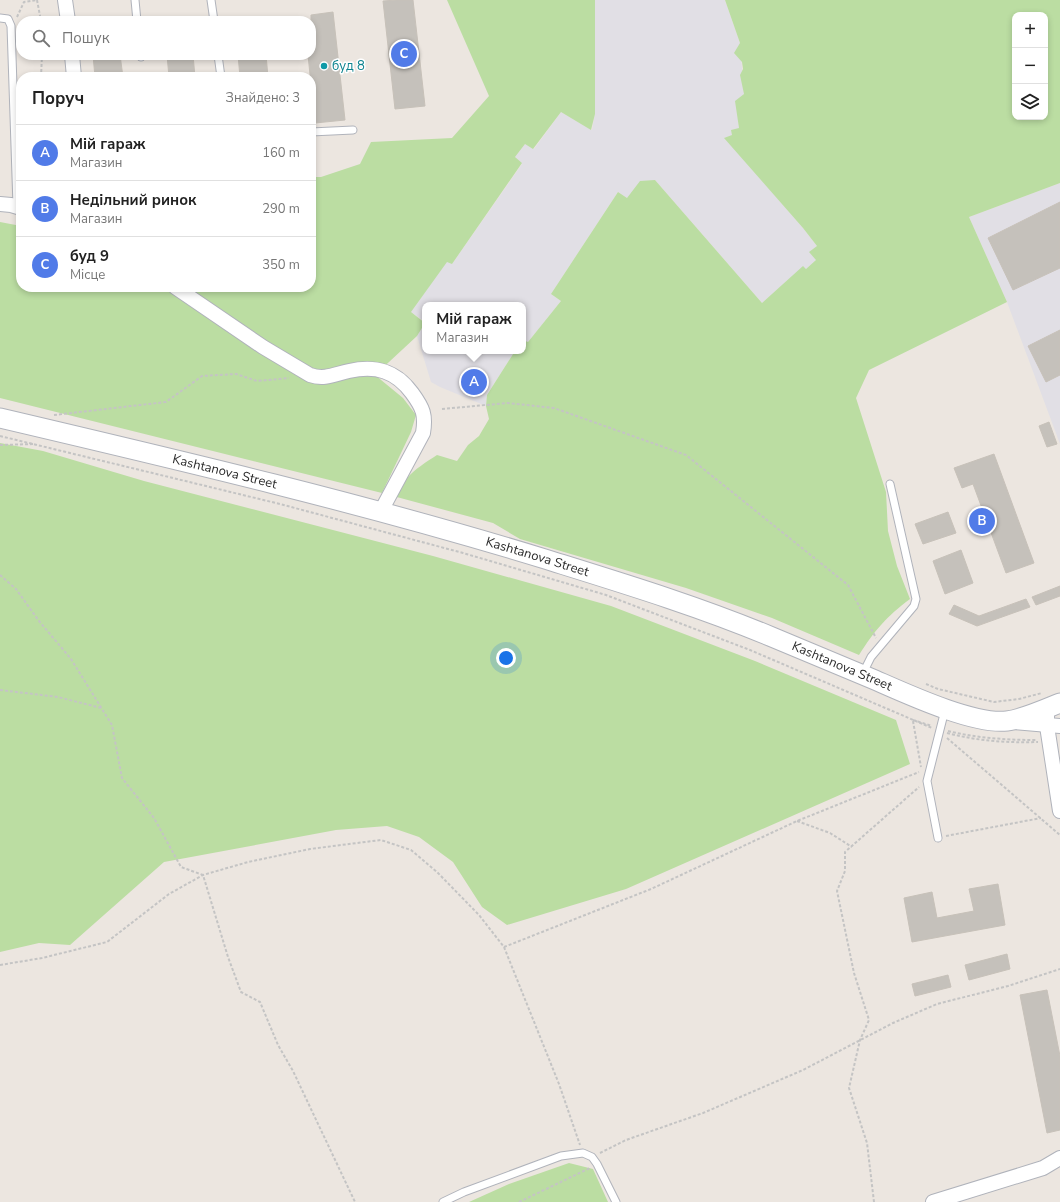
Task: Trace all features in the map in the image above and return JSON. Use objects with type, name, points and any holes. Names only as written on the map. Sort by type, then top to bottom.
[{"type":"main road","name":"Kashtanova Street","points":[[0,418],[198,464],[381,511],[646,590],[739,623],[945,709],[981,719],[1007,721],[1052,719]]},
{"type":"street","points":[[65,0],[67,16]]},
{"type":"street","points":[[72,60],[74,72]]},
{"type":"street","points":[[0,204],[16,207]]},
{"type":"street","points":[[182,292],[263,347],[310,375],[318,378],[328,378],[349,371],[375,368],[389,373],[409,389],[423,408],[425,422],[423,433],[381,511]]},
{"type":"street","points":[[1052,719],[1060,811]]},
{"type":"street","points":[[933,1202],[1043,1168],[1060,1158]]},
{"type":"lane","points":[[135,0],[137,16]]},
{"type":"lane","points":[[211,0],[213,16]]},
{"type":"lane","points":[[0,18],[8,19],[11,26],[16,139]]},
{"type":"lane","points":[[219,60],[220,72]]},
{"type":"lane","points":[[316,132],[353,130]]},
{"type":"lane","points":[[862,675],[871,657],[914,606],[916,599],[890,484]]},
{"type":"lane","points":[[938,838],[927,781],[945,709]]},
{"type":"lane","points":[[443,1202],[464,1192],[561,1156],[582,1153],[592,1157],[597,1164],[616,1202]]},
{"type":"path","points":[[21,0],[24,2],[37,0],[40,16]]},
{"type":"path","points":[[16,16],[24,2]]},
{"type":"path","points":[[11,26],[16,17]]},
{"type":"path","points":[[41,72],[42,60]]},
{"type":"path","points":[[50,415],[166,402],[202,376],[236,374],[257,381],[310,375]]},
{"type":"path","points":[[442,409],[508,403],[554,408],[686,454],[848,585],[881,646]]},
{"type":"path","points":[[0,435],[198,482],[381,530],[606,595],[756,653],[846,690],[913,721],[972,739],[1008,743],[1052,719]]},
{"type":"path","points":[[0,435],[190,479],[404,535],[606,594],[750,649],[939,730],[1060,835]]},
{"type":"path","points":[[0,445],[40,444]]},
{"type":"path","points":[[0,575],[16,589],[39,621],[71,659],[102,708],[112,725],[122,778],[154,818],[181,867],[203,876]]},
{"type":"path","points":[[924,683],[938,689],[994,702],[1019,699],[1052,719]]},
{"type":"path","points":[[0,690],[58,697],[102,708]]},
{"type":"path","points":[[504,947],[651,889],[797,821],[922,771],[913,721]]},
{"type":"path","points":[[874,1202],[867,1143],[849,1088],[860,1040],[869,1020],[854,973],[837,891],[845,871],[845,852],[927,781]]},
{"type":"path","points":[[938,838],[1041,818]]},
{"type":"path","points":[[797,821],[830,833],[852,847]]},
{"type":"path","points":[[0,965],[42,958],[107,942],[169,894],[203,876],[248,862],[310,849],[380,840],[411,850],[437,872],[479,915],[504,947],[559,1084],[582,1153]]},
{"type":"path","points":[[203,876],[228,957],[241,992],[260,1002],[278,1045],[293,1071],[354,1202]]},
{"type":"path","points":[[592,1157],[626,1140],[703,1113],[803,1070],[893,1023],[937,1004],[1014,984],[1060,969]]},
{"type":"path","points":[[519,1202],[597,1164]]},
{"type":"shaded area","points":[[595,0],[725,0],[740,43],[744,94],[736,101],[739,128],[733,135],[725,138],[817,246],[816,260],[806,269],[803,267],[762,303],[655,180],[627,198],[618,192],[551,294],[561,301],[528,342],[526,341],[526,302],[422,302],[422,320],[411,312],[447,261],[452,264],[522,164],[515,157],[525,144],[534,149],[561,112],[592,130],[595,113]]},
{"type":"shaded area","points":[[1060,183],[1060,444],[1007,302],[969,217]]},
{"type":"shaded area","points":[[422,328],[422,352],[417,336]]},
{"type":"shaded area","points":[[422,354],[513,354],[487,395],[486,406],[431,382]]},
{"type":"green space","points":[[447,0],[595,0],[595,114],[591,130],[561,112],[533,149],[525,144],[515,157],[522,163],[452,264],[447,262],[411,312],[422,321],[422,328],[417,336],[375,375],[403,398],[416,415],[411,432],[382,493],[0,398],[0,222],[16,225],[16,292],[316,292],[316,177],[321,177],[360,164],[371,142],[452,138],[489,96]]},
{"type":"green space","points":[[725,0],[1060,0],[1060,183],[969,217],[1007,302],[869,370],[856,398],[886,492],[888,531],[897,566],[910,599],[882,624],[870,638],[859,655],[772,618],[686,588],[520,539],[493,523],[393,496],[398,492],[409,475],[425,463],[437,455],[457,461],[468,445],[479,436],[489,419],[486,406],[487,395],[513,354],[526,354],[526,341],[528,342],[561,301],[551,294],[618,192],[627,198],[640,181],[655,180],[762,303],[803,266],[806,269],[816,260],[809,252],[817,246],[724,138],[732,135],[731,130],[739,128],[735,101],[744,94],[740,75],[743,69],[742,62],[734,53],[740,43]]},
{"type":"green space","points":[[0,443],[43,451],[144,481],[433,556],[611,606],[755,661],[896,720],[910,764],[626,889],[507,925],[482,907],[453,862],[419,837],[387,826],[336,830],[164,862],[70,945],[39,943],[0,952]]},
{"type":"green space","points":[[569,1163],[593,1169],[608,1202],[469,1202],[509,1184]]},
{"type":"building","points":[[413,0],[425,106],[395,109],[383,1]]},
{"type":"building","name":"буд 8","points":[[333,12],[345,120],[316,123],[316,72],[310,72],[309,60],[316,60],[316,16],[311,15]]},
{"type":"building","points":[[93,60],[121,60],[122,72],[95,72]]},
{"type":"building","points":[[167,60],[193,60],[195,72],[169,72]]},
{"type":"building","points":[[238,60],[266,60],[268,72],[240,72]]},
{"type":"building","points":[[1060,202],[1060,268],[1013,290],[988,238]]},
{"type":"building","points":[[1060,330],[1060,375],[1046,382],[1028,346]]},
{"type":"building","points":[[1049,422],[1057,444],[1047,447],[1039,426]]},
{"type":"building","points":[[994,454],[1034,563],[1006,573],[973,484],[962,488],[954,468]]},
{"type":"building","points":[[948,512],[956,533],[923,544],[915,524]]},
{"type":"building","points":[[961,550],[973,583],[945,594],[933,561]]},
{"type":"building","points":[[1060,586],[1060,596],[1036,605],[1032,597]]},
{"type":"building","points":[[1026,599],[1030,607],[977,626],[949,614],[954,605],[979,616]]},
{"type":"building","points":[[998,884],[1005,925],[912,942],[904,898],[932,892],[937,918],[974,911],[969,889]]},
{"type":"building","points":[[1007,954],[1010,969],[969,980],[965,965]]},
{"type":"building","points":[[948,975],[951,987],[915,996],[912,984]]},
{"type":"building","points":[[1047,990],[1060,1056],[1060,1130],[1047,1133],[1020,995]]},
{"type":"place","name":"буд 9","points":[[404,54]]},
{"type":"place","name":"буд 8","points":[[324,66]]},
{"type":"place","name":"Мій гараж","points":[[474,382]]},
{"type":"place","name":"Недільний ринок","points":[[982,521]]}]
